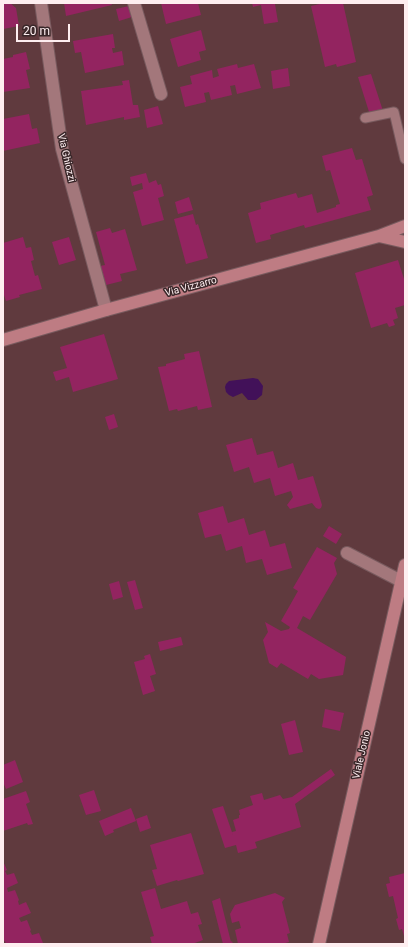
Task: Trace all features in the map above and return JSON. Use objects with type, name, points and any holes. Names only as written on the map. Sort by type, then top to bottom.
[{"type":"street","name":"Via Ghiozzi","points":[[41,3],[62,149],[106,310]]},
{"type":"street","points":[[134,3],[161,94]]},
{"type":"street","name":"Via Vizzarro","points":[[3,340],[106,310],[379,236],[405,226]]},
{"type":"street","name":"Via Vizzarro","points":[[379,236],[405,242]]},
{"type":"street","points":[[347,553],[401,581]]},
{"type":"street","name":"Viale Jonio","points":[[319,944],[405,565]]},
{"type":"lane","points":[[365,118],[394,112],[405,159]]},
{"type":"shaded area","points":[[253,378],[258,379],[263,386],[262,395],[256,400],[248,400],[242,393],[233,397],[226,392],[225,387],[229,381]]},
{"type":"building","points":[[10,3],[16,8],[19,26],[3,29],[3,4]]},
{"type":"building","points":[[64,3],[111,3],[112,5],[66,16]]},
{"type":"building","points":[[161,3],[198,3],[201,15],[166,24]]},
{"type":"building","points":[[252,3],[275,4],[278,22],[264,24],[261,5],[253,7]]},
{"type":"building","points":[[324,3],[343,3],[356,62],[337,67],[336,64],[325,67],[311,6]]},
{"type":"building","points":[[129,6],[132,17],[119,21],[116,9]]},
{"type":"building","points":[[201,30],[206,50],[199,52],[201,60],[178,67],[170,39]]},
{"type":"building","points":[[113,34],[115,48],[112,48],[113,53],[122,51],[124,65],[85,73],[81,52],[75,53],[73,41]]},
{"type":"building","points":[[26,52],[30,69],[26,70],[30,88],[3,92],[3,59]]},
{"type":"building","points":[[237,64],[238,68],[254,64],[261,88],[237,94],[235,85],[230,86],[232,95],[211,100],[209,92],[204,93],[206,102],[185,107],[180,87],[192,84],[190,76],[212,70],[213,78],[219,76],[217,69]]},
{"type":"building","points":[[288,68],[290,86],[273,89],[271,71]]},
{"type":"building","points":[[371,74],[383,111],[370,115],[358,77]]},
{"type":"building","points":[[129,80],[133,105],[138,105],[140,117],[124,120],[124,117],[86,125],[81,91],[123,85],[122,81]]},
{"type":"building","points":[[158,106],[163,124],[147,128],[144,110]]},
{"type":"building","points":[[29,114],[32,129],[37,128],[40,143],[3,151],[3,119]]},
{"type":"building","points":[[352,148],[356,160],[362,159],[373,195],[367,197],[371,210],[305,228],[304,225],[270,235],[271,239],[256,243],[248,213],[261,209],[260,203],[296,193],[298,198],[312,194],[317,213],[336,207],[336,205],[340,204],[330,170],[326,171],[322,156]]},
{"type":"building","points":[[146,173],[149,183],[156,180],[158,185],[161,184],[164,196],[158,198],[164,220],[142,226],[133,192],[143,189],[142,183],[132,186],[130,177]]},
{"type":"building","points":[[189,197],[193,210],[178,214],[175,202]]},
{"type":"building","points":[[193,214],[196,225],[198,224],[208,258],[186,264],[174,219]]},
{"type":"building","points":[[110,228],[112,233],[125,229],[137,270],[120,274],[122,281],[106,285],[100,266],[105,265],[96,232]]},
{"type":"building","points":[[23,237],[26,248],[31,247],[34,260],[31,261],[35,276],[38,275],[42,289],[19,295],[20,297],[6,301],[3,292],[3,243]]},
{"type":"building","points":[[69,237],[76,260],[59,265],[52,242]]},
{"type":"building","points":[[398,260],[405,282],[405,305],[395,308],[398,318],[393,320],[395,325],[389,327],[387,323],[371,328],[355,273]]},
{"type":"building","points":[[104,334],[118,379],[73,392],[69,377],[56,381],[53,372],[67,368],[60,347]]},
{"type":"building","points":[[199,351],[212,407],[198,410],[197,406],[178,411],[177,409],[169,411],[158,367],[166,366],[166,364],[185,359],[184,354]]},
{"type":"building","points":[[114,414],[118,427],[109,430],[105,417]]},
{"type":"building","points":[[252,438],[257,455],[273,451],[278,468],[293,463],[298,480],[313,476],[322,505],[321,508],[316,508],[312,503],[290,509],[287,505],[293,497],[291,491],[275,496],[270,478],[254,483],[249,467],[234,472],[226,445]]},
{"type":"building","points":[[223,506],[228,523],[244,518],[249,535],[265,530],[270,547],[285,543],[292,568],[267,575],[262,559],[246,563],[242,546],[226,551],[221,534],[205,538],[198,513]]},
{"type":"building","points":[[329,526],[342,534],[336,544],[323,536]]},
{"type":"building","points":[[317,547],[337,558],[334,563],[337,574],[310,620],[303,616],[297,628],[346,657],[343,675],[319,679],[311,674],[308,679],[281,663],[277,668],[269,663],[263,640],[268,632],[265,622],[281,631],[289,629],[290,627],[281,621],[298,591],[293,588]]},
{"type":"building","points":[[135,580],[143,608],[135,610],[127,582]]},
{"type":"building","points":[[119,581],[123,597],[113,600],[109,584]]},
{"type":"building","points":[[181,637],[183,645],[160,651],[158,642]]},
{"type":"building","points":[[150,654],[156,674],[150,676],[155,691],[143,695],[134,662],[145,659],[144,656]]},
{"type":"building","points":[[325,709],[344,713],[340,731],[322,727]]},
{"type":"building","points":[[295,720],[303,752],[289,755],[281,724]]},
{"type":"building","points":[[15,760],[23,782],[6,789],[3,782],[3,765]]},
{"type":"building","points":[[331,769],[335,775],[295,804],[301,827],[255,842],[257,848],[238,853],[236,845],[225,848],[212,809],[223,806],[234,838],[232,832],[236,831],[233,820],[239,818],[239,810],[253,805],[250,796],[262,793],[264,800],[280,795],[283,799],[292,797]]},
{"type":"building","points":[[94,790],[101,811],[86,815],[79,795]]},
{"type":"building","points":[[26,791],[30,802],[26,804],[33,824],[28,825],[27,823],[3,831],[3,799]]},
{"type":"building","points":[[131,808],[136,821],[113,830],[114,832],[105,836],[99,821]]},
{"type":"building","points":[[147,815],[151,828],[140,832],[136,819]]},
{"type":"building","points":[[191,833],[204,874],[157,886],[152,870],[157,869],[150,845]]},
{"type":"building","points":[[3,861],[7,870],[5,871],[7,875],[14,873],[18,883],[7,888],[8,892],[15,890],[19,900],[19,905],[26,902],[31,913],[19,918],[21,922],[27,920],[32,935],[39,933],[43,943],[6,944],[5,941],[3,942]]},
{"type":"building","points":[[405,873],[404,936],[402,929],[399,930],[393,896],[389,897],[386,884],[390,883],[389,877]]},
{"type":"building","points":[[155,888],[161,909],[187,901],[191,914],[198,912],[202,924],[198,925],[203,940],[192,944],[152,944],[150,937],[154,936],[141,892]]},
{"type":"building","points":[[275,893],[285,898],[282,902],[290,933],[287,934],[289,942],[282,944],[238,944],[235,930],[241,928],[239,921],[232,923],[230,914],[235,905]]},
{"type":"building","points":[[220,898],[231,942],[232,941],[233,944],[223,944],[212,901]]}]
